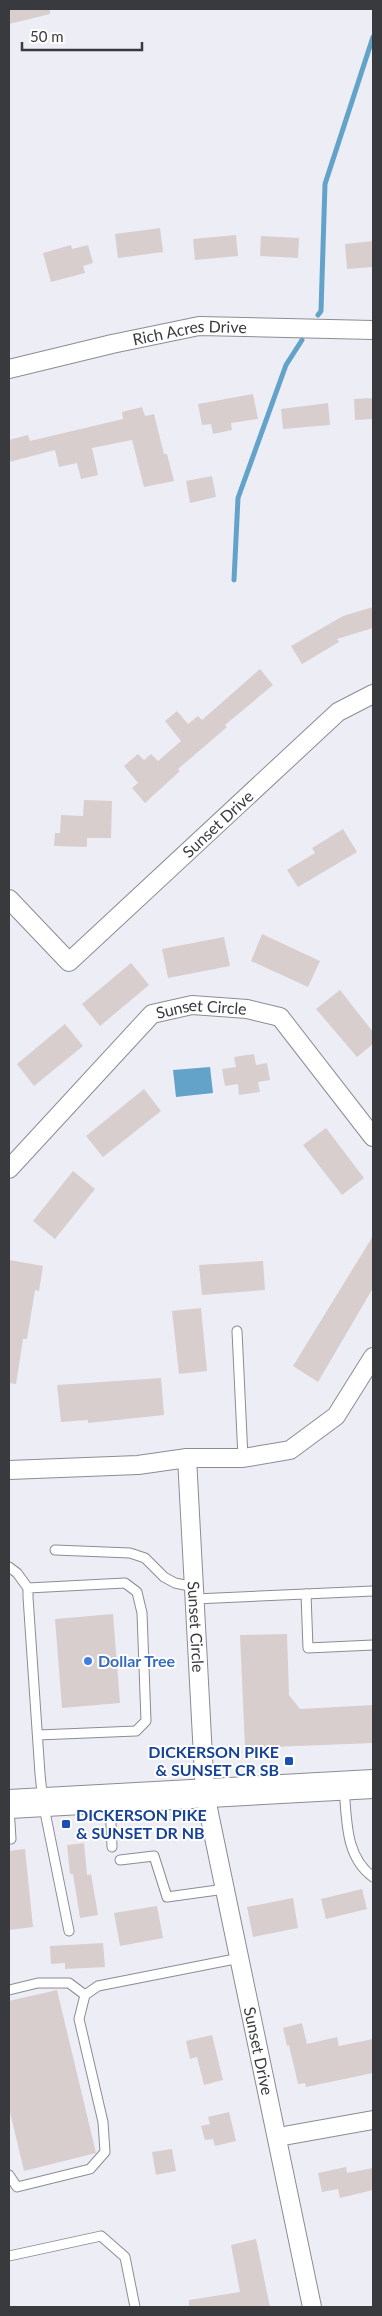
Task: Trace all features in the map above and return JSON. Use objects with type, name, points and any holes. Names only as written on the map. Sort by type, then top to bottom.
[{"type":"main road","points":[[9,1804],[373,1784]]},
{"type":"street","name":"Rich Acres Drive","points":[[9,369],[199,326],[373,330]]},
{"type":"street","name":"Sunset Drive","points":[[9,899],[69,962],[338,712],[373,694]]},
{"type":"street","name":"Sunset Circle","points":[[9,1169],[152,1014],[192,1005],[247,1009],[280,1017],[373,1137]]},
{"type":"street","points":[[9,1470],[138,1465],[187,1458],[243,1458],[290,1450],[336,1416],[373,1357]]},
{"type":"street","name":"Sunset Circle","points":[[187,1458],[205,1794]]},
{"type":"street","name":"Sunset Drive","points":[[205,1794],[312,2307]]},
{"type":"street","points":[[278,2137],[373,2120]]},
{"type":"lane","points":[[237,1331],[243,1458]]},
{"type":"lane","points":[[55,1550],[130,1553],[145,1558],[164,1577],[195,1593],[306,1594],[373,1591]]},
{"type":"lane","points":[[9,1567],[17,1573],[28,1588],[43,1802],[69,1931]]},
{"type":"lane","points":[[28,1588],[126,1583],[137,1592],[142,1613],[146,1721],[136,1731],[38,1735]]},
{"type":"lane","points":[[306,1594],[308,1648],[373,1646]]},
{"type":"lane","points":[[344,1786],[354,1857],[359,1865],[373,1877]]},
{"type":"lane","points":[[110,1799],[112,1847]]},
{"type":"lane","points":[[9,1804],[11,1839],[9,1839]]},
{"type":"lane","points":[[120,1860],[154,1856],[167,1898],[225,1890]]},
{"type":"lane","points":[[9,2175],[16,2187],[81,2172],[90,2169],[105,2152],[103,2122],[79,2019],[85,1995],[98,1986],[240,1958]]},
{"type":"lane","points":[[9,1990],[38,1983],[68,1983],[85,1995]]},
{"type":"lane","points":[[9,2256],[101,2236],[125,2257],[135,2307]]},
{"type":"water","points":[[210,1067],[213,1093],[176,1097],[173,1070]]},
{"type":"building","points":[[9,9],[50,9],[50,14],[9,24]]},
{"type":"building","points":[[160,228],[163,252],[118,258],[115,234]]},
{"type":"building","points":[[236,235],[238,256],[195,260],[193,239]]},
{"type":"building","points":[[261,236],[299,238],[298,258],[260,256]]},
{"type":"building","points":[[373,241],[373,267],[347,269],[345,244]]},
{"type":"building","points":[[71,245],[72,249],[88,245],[93,263],[83,266],[85,273],[51,282],[43,253]]},
{"type":"building","points":[[253,394],[258,419],[231,423],[232,430],[213,434],[211,424],[202,425],[198,404]]},
{"type":"building","points":[[373,398],[373,419],[355,420],[354,399]]},
{"type":"building","points":[[328,403],[330,425],[283,429],[281,409]]},
{"type":"building","points":[[142,407],[145,416],[154,414],[164,454],[167,454],[174,481],[144,487],[132,440],[92,448],[98,475],[81,479],[77,463],[59,467],[55,450],[9,462],[9,440],[28,435],[30,441],[123,419],[122,412]]},
{"type":"building","points":[[212,476],[216,497],[190,503],[186,481]]},
{"type":"building","points":[[373,607],[373,628],[337,639],[339,642],[302,664],[291,646],[343,616]]},
{"type":"building","points":[[260,669],[273,685],[225,725],[227,727],[178,769],[180,771],[145,803],[132,788],[138,783],[124,766],[138,754],[144,760],[151,754],[158,761],[181,741],[165,721],[177,711],[188,724],[198,716],[202,720]]},
{"type":"building","points":[[84,800],[112,801],[111,838],[87,838],[87,847],[54,846],[55,833],[60,833],[61,815],[83,816]]},
{"type":"building","points":[[343,829],[357,852],[298,887],[287,870],[315,853],[312,848]]},
{"type":"building","points":[[262,934],[320,961],[308,987],[251,961]]},
{"type":"building","points":[[224,937],[230,966],[168,978],[162,949]]},
{"type":"building","points":[[131,963],[149,985],[100,1026],[82,1004]]},
{"type":"building","points":[[340,990],[373,1032],[373,1044],[357,1057],[316,1009]]},
{"type":"building","points":[[65,1024],[83,1046],[34,1086],[17,1064]]},
{"type":"building","points":[[254,1054],[256,1065],[267,1063],[270,1080],[258,1082],[260,1092],[239,1095],[238,1084],[225,1086],[222,1069],[236,1067],[234,1057]]},
{"type":"building","points":[[144,1089],[161,1111],[103,1157],[86,1136]]},
{"type":"building","points":[[326,1128],[364,1178],[342,1195],[303,1145]]},
{"type":"building","points":[[73,1171],[95,1189],[55,1239],[33,1221]]},
{"type":"building","points":[[373,1236],[373,1288],[318,1382],[293,1366]]},
{"type":"building","points":[[9,1260],[43,1266],[39,1291],[35,1290],[27,1339],[23,1339],[16,1384],[9,1383]]},
{"type":"building","points":[[263,1261],[265,1290],[202,1295],[199,1265]]},
{"type":"building","points":[[201,1308],[207,1371],[179,1374],[172,1311]]},
{"type":"building","points":[[161,1378],[164,1415],[88,1423],[88,1420],[61,1422],[57,1385]]},
{"type":"building","name":"Dollar Tree","points":[[113,1614],[120,1703],[62,1708],[55,1619]]},
{"type":"building","points":[[287,1634],[289,1695],[300,1709],[373,1705],[373,1743],[245,1748],[240,1635]]},
{"type":"building","points":[[84,1843],[87,1875],[91,1874],[98,1915],[80,1918],[73,1874],[70,1874],[67,1845]]},
{"type":"building","points":[[25,1849],[33,1927],[9,1930],[9,1851]]},
{"type":"building","points":[[362,1889],[367,1909],[326,1919],[321,1899]]},
{"type":"building","points":[[293,1898],[298,1928],[253,1937],[247,1907]]},
{"type":"building","points":[[157,1906],[163,1938],[120,1946],[114,1913]]},
{"type":"building","points":[[103,1943],[105,1967],[65,1969],[65,1963],[51,1964],[50,1946]]},
{"type":"building","points":[[57,1990],[96,2153],[24,2171],[9,2108],[9,2001]]},
{"type":"building","points":[[302,2023],[307,2044],[337,2037],[339,2046],[373,2039],[373,2073],[306,2087],[305,2083],[298,2084],[283,2028]]},
{"type":"building","points":[[212,2035],[223,2080],[204,2085],[197,2057],[190,2059],[186,2041]]},
{"type":"building","points":[[229,2112],[236,2141],[215,2146],[213,2139],[205,2140],[201,2126],[210,2124],[208,2117]]},
{"type":"building","points":[[172,2149],[176,2171],[156,2175],[152,2152]]},
{"type":"building","points":[[346,2167],[347,2173],[373,2168],[373,2190],[340,2198],[338,2189],[322,2192],[318,2173]]},
{"type":"building","points":[[256,2239],[270,2307],[189,2307],[189,2300],[240,2292],[231,2245]]},
{"type":"waterway","points":[[318,315],[321,311],[325,184],[373,37]]},
{"type":"waterway","points":[[234,580],[238,498],[286,365],[302,340]]},
{"type":"place","name":"Dollar Tree","points":[[88,1661]]},
{"type":"place","name":"DICKERSON PIKE & SUNSET CR SB","points":[[289,1761]]},
{"type":"place","name":"DICKERSON PIKE & SUNSET DR NB","points":[[66,1824]]}]
